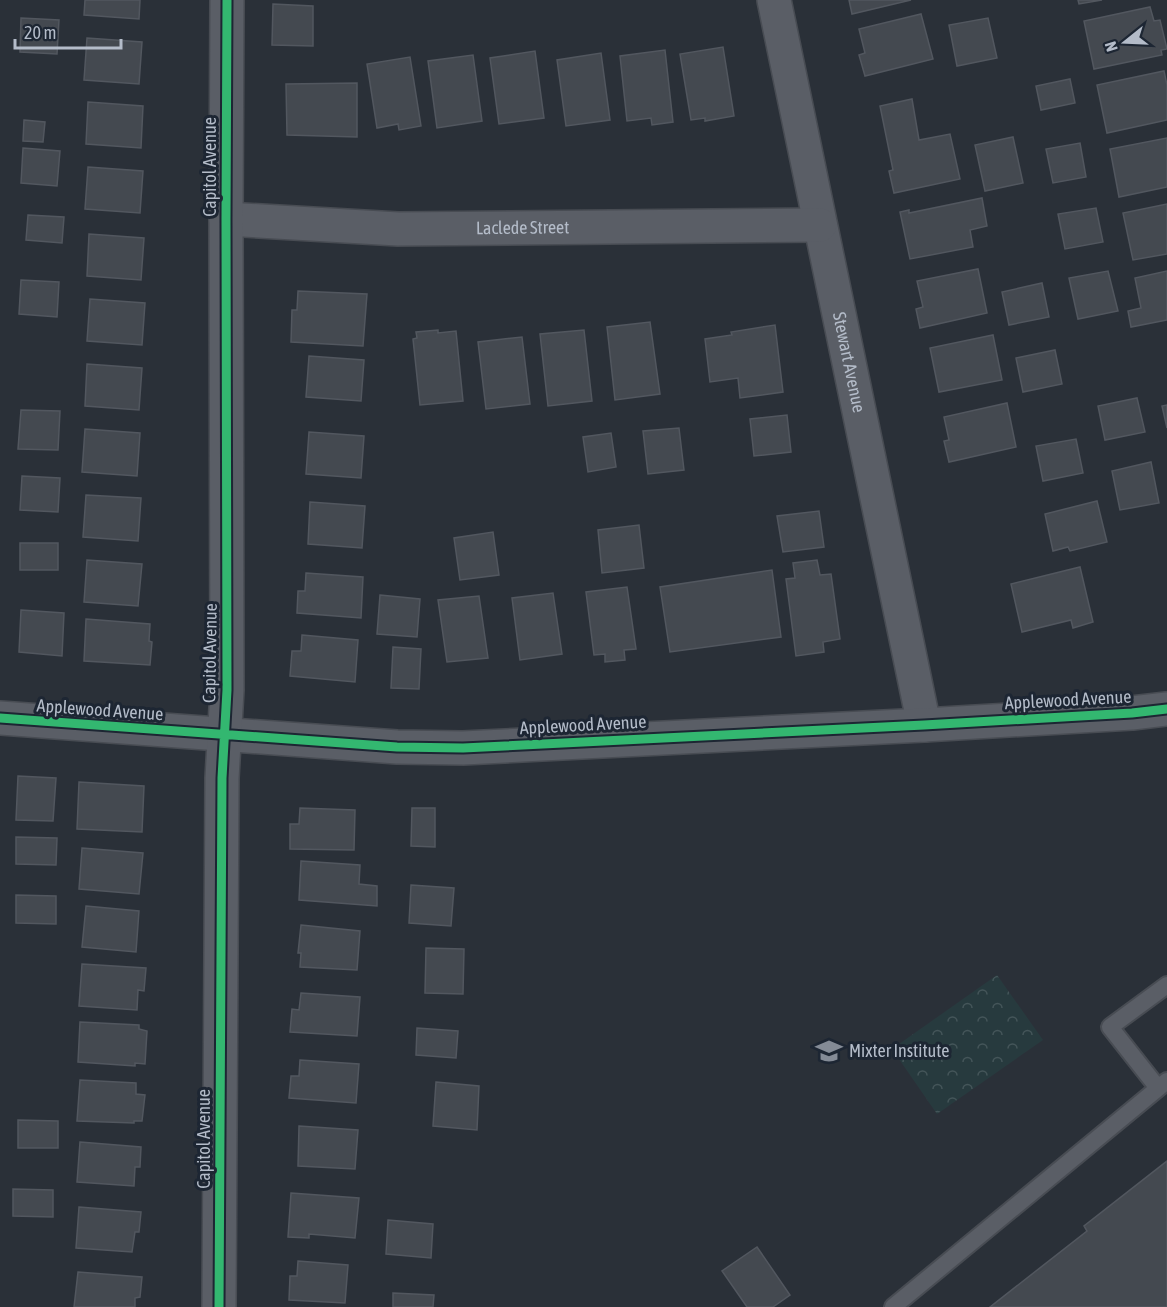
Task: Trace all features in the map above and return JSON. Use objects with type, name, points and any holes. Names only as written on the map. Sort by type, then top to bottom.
[{"type":"street","name":"Capitol Avenue","points":[[219,1307],[222,790],[227,690],[228,0]]},
{"type":"street","name":"Stewart Avenue","points":[[774,0],[924,725]]},
{"type":"street","name":"Laclede Street","points":[[226,219],[398,228],[820,225]]},
{"type":"street","name":"Applewood Avenue","points":[[0,718],[397,747],[463,748],[924,725],[1167,709]]},
{"type":"lane","points":[[893,1307],[1163,1085],[1110,1027],[1167,985]]},
{"type":"green space","points":[[997,975],[1043,1040],[937,1114],[892,1049]]},
{"type":"building","points":[[85,0],[140,0],[139,19],[84,15]]},
{"type":"building","points":[[849,0],[911,0],[852,14]]},
{"type":"building","points":[[1078,0],[1102,0],[1079,4]]},
{"type":"building","points":[[273,4],[313,6],[313,46],[272,45]]},
{"type":"building","points":[[1150,7],[1154,21],[1160,20],[1167,49],[1161,50],[1162,55],[1094,69],[1084,21]]},
{"type":"building","points":[[921,14],[933,59],[865,76],[859,55],[865,53],[859,29]]},
{"type":"building","points":[[21,18],[59,20],[57,54],[20,52]]},
{"type":"building","points":[[988,18],[997,58],[957,66],[949,25]]},
{"type":"building","points":[[87,38],[142,42],[139,84],[84,80]]},
{"type":"building","points":[[723,47],[734,116],[705,121],[705,118],[691,120],[680,54]]},
{"type":"building","points":[[665,50],[673,122],[652,125],[651,118],[627,121],[620,56]]},
{"type":"building","points":[[535,51],[544,118],[499,124],[490,58]]},
{"type":"building","points":[[601,53],[610,120],[566,126],[557,60]]},
{"type":"building","points":[[473,55],[482,121],[437,128],[428,61]]},
{"type":"building","points":[[410,57],[421,126],[399,130],[398,124],[377,128],[367,64]]},
{"type":"building","points":[[1164,71],[1167,85],[1167,120],[1107,133],[1097,85]]},
{"type":"building","points":[[1070,79],[1075,103],[1041,110],[1036,86]]},
{"type":"building","points":[[357,83],[357,137],[287,135],[286,84]]},
{"type":"building","points":[[912,99],[919,140],[950,134],[960,179],[894,193],[889,171],[893,170],[880,106]]},
{"type":"building","points":[[88,102],[143,106],[141,148],[86,144]]},
{"type":"building","points":[[24,120],[45,122],[43,142],[23,141]]},
{"type":"building","points":[[1013,137],[1023,183],[985,191],[975,145]]},
{"type":"building","points":[[1167,138],[1167,187],[1119,197],[1110,149]]},
{"type":"building","points":[[1080,143],[1086,177],[1053,183],[1046,149]]},
{"type":"building","points":[[23,148],[60,151],[57,186],[21,183]]},
{"type":"building","points":[[88,167],[143,171],[140,213],[85,209]]},
{"type":"building","points":[[982,198],[987,226],[970,230],[973,247],[910,259],[900,212],[909,210],[909,213]]},
{"type":"building","points":[[1167,204],[1167,254],[1133,260],[1123,213]]},
{"type":"building","points":[[1096,208],[1103,242],[1065,249],[1058,214]]},
{"type":"building","points":[[28,215],[64,217],[62,243],[26,240]]},
{"type":"building","points":[[89,234],[144,238],[141,280],[87,276]]},
{"type":"building","points":[[978,269],[987,313],[920,328],[916,309],[923,307],[917,281]]},
{"type":"building","points":[[1108,271],[1118,311],[1078,319],[1069,278]]},
{"type":"building","points":[[1167,271],[1167,320],[1131,327],[1128,311],[1141,308],[1135,278]]},
{"type":"building","points":[[21,280],[59,282],[57,317],[19,314]]},
{"type":"building","points":[[1042,283],[1049,317],[1009,325],[1002,292]]},
{"type":"building","points":[[298,291],[367,294],[363,346],[291,342],[292,310],[297,310]]},
{"type":"building","points":[[90,299],[145,303],[142,345],[87,341]]},
{"type":"building","points":[[650,322],[660,394],[615,400],[607,327]]},
{"type":"building","points":[[775,325],[783,392],[740,398],[738,378],[710,382],[705,339]]},
{"type":"building","points":[[438,330],[438,333],[456,331],[463,401],[420,405],[413,339],[417,338],[416,332]]},
{"type":"building","points":[[584,330],[592,401],[548,406],[540,334]]},
{"type":"building","points":[[993,335],[1002,380],[939,392],[930,348]]},
{"type":"building","points":[[522,337],[530,404],[486,409],[478,342]]},
{"type":"building","points":[[1055,350],[1062,384],[1023,392],[1016,358]]},
{"type":"building","points":[[309,356],[364,360],[361,401],[306,397]]},
{"type":"building","points":[[87,364],[142,368],[139,410],[85,406]]},
{"type":"building","points":[[1137,398],[1145,432],[1105,440],[1098,406]]},
{"type":"building","points":[[1007,403],[1016,447],[949,462],[944,441],[949,440],[944,417]]},
{"type":"building","points":[[1167,405],[1167,428],[1162,406]]},
{"type":"building","points":[[21,410],[60,411],[58,450],[18,449]]},
{"type":"building","points":[[787,415],[791,452],[754,456],[750,419]]},
{"type":"building","points":[[679,428],[684,470],[648,474],[643,431]]},
{"type":"building","points":[[85,429],[140,433],[137,476],[82,472]]},
{"type":"building","points":[[309,432],[364,436],[361,478],[306,474]]},
{"type":"building","points":[[611,433],[616,467],[588,472],[583,437]]},
{"type":"building","points":[[1076,439],[1083,473],[1043,481],[1036,446]]},
{"type":"building","points":[[1151,462],[1159,503],[1120,510],[1112,471]]},
{"type":"building","points":[[22,476],[60,478],[58,512],[20,510]]},
{"type":"building","points":[[86,495],[141,498],[138,541],[83,537]]},
{"type":"building","points":[[1097,501],[1107,542],[1070,551],[1068,547],[1053,551],[1045,514]]},
{"type":"building","points":[[310,502],[365,506],[362,548],[308,544]]},
{"type":"building","points":[[819,511],[824,547],[783,552],[777,516]]},
{"type":"building","points":[[639,525],[644,568],[602,573],[598,530]]},
{"type":"building","points":[[493,532],[499,575],[460,580],[454,538]]},
{"type":"building","points":[[20,543],[58,543],[58,570],[20,570]]},
{"type":"building","points":[[87,560],[142,564],[138,606],[84,602]]},
{"type":"building","points":[[817,560],[820,575],[831,574],[840,639],[823,642],[824,652],[796,656],[786,579],[795,578],[793,563]]},
{"type":"building","points":[[1080,567],[1093,622],[1073,628],[1071,620],[1022,632],[1011,584]]},
{"type":"building","points":[[772,570],[781,637],[670,652],[660,587]]},
{"type":"building","points":[[306,573],[363,577],[361,618],[297,613],[298,591],[305,591]]},
{"type":"building","points":[[627,587],[636,649],[624,650],[625,660],[605,662],[605,654],[594,655],[586,592]]},
{"type":"building","points":[[553,593],[562,654],[520,660],[512,598]]},
{"type":"building","points":[[380,595],[420,599],[417,637],[377,634]]},
{"type":"building","points":[[479,596],[488,658],[447,662],[438,600]]},
{"type":"building","points":[[21,610],[64,613],[62,656],[19,652]]},
{"type":"building","points":[[86,619],[150,624],[149,641],[152,642],[150,665],[84,661]]},
{"type":"building","points":[[302,635],[358,640],[355,682],[290,676],[292,651],[301,651]]},
{"type":"building","points":[[393,647],[421,649],[419,689],[391,688]]},
{"type":"building","points":[[18,776],[56,778],[53,821],[16,820]]},
{"type":"building","points":[[79,782],[144,786],[142,832],[77,829]]},
{"type":"building","points":[[300,808],[355,810],[354,850],[290,849],[290,824],[299,824]]},
{"type":"building","points":[[412,808],[435,808],[435,847],[411,846]]},
{"type":"building","points":[[16,837],[57,838],[56,865],[16,864]]},
{"type":"building","points":[[82,848],[143,853],[139,894],[79,889]]},
{"type":"building","points":[[301,861],[360,865],[359,884],[377,886],[377,906],[299,900]]},
{"type":"building","points":[[411,885],[454,888],[451,926],[409,923]]},
{"type":"building","points":[[16,895],[56,896],[56,924],[16,923]]},
{"type":"building","points":[[86,906],[139,911],[136,952],[82,947]]},
{"type":"building","points":[[301,925],[360,931],[357,970],[300,967],[301,953],[298,953]]},
{"type":"building","points":[[426,948],[464,949],[463,994],[425,993]]},
{"type":"building","points":[[82,964],[146,968],[144,991],[138,990],[137,1010],[79,1006]]},
{"type":"building","points":[[301,993],[360,997],[357,1036],[290,1032],[292,1009],[299,1010]]},
{"type":"building","points":[[80,1022],[139,1025],[139,1029],[147,1031],[145,1064],[135,1063],[135,1066],[78,1062]]},
{"type":"building","points":[[417,1028],[458,1031],[456,1058],[416,1055]]},
{"type":"building","points":[[300,1060],[359,1064],[356,1103],[289,1098],[291,1076],[299,1076]]},
{"type":"building","points":[[80,1080],[136,1083],[136,1094],[145,1095],[142,1121],[134,1121],[134,1123],[77,1121]]},
{"type":"building","points":[[436,1082],[479,1086],[477,1130],[433,1126]]},
{"type":"building","points":[[18,1120],[58,1121],[58,1148],[18,1148]]},
{"type":"building","points":[[299,1126],[358,1130],[355,1169],[298,1166]]},
{"type":"building","points":[[80,1142],[141,1147],[140,1167],[135,1167],[134,1186],[77,1182]]},
{"type":"building","points":[[1167,1161],[1167,1307],[990,1307],[1087,1231],[1084,1226]]},
{"type":"building","points":[[13,1189],[53,1190],[53,1217],[13,1216]]},
{"type":"building","points":[[291,1193],[359,1198],[355,1238],[309,1234],[309,1238],[288,1237]]},
{"type":"building","points":[[79,1207],[141,1212],[139,1232],[135,1232],[132,1252],[76,1248]]},
{"type":"building","points":[[388,1220],[433,1224],[431,1258],[386,1254]]},
{"type":"building","points":[[757,1247],[790,1295],[773,1307],[747,1307],[722,1271]]},
{"type":"building","points":[[298,1261],[348,1265],[345,1303],[289,1300],[290,1276],[297,1276]]},
{"type":"building","points":[[78,1272],[142,1277],[140,1297],[135,1298],[135,1307],[74,1307]]},
{"type":"building","points":[[393,1293],[434,1295],[433,1307],[393,1307]]},
{"type":"cycle path","points":[[219,1307],[222,778],[227,690],[227,0]]},
{"type":"cycle path","points":[[0,718],[397,747],[463,748],[924,725],[1167,709]]},
{"type":"place","name":"Mixter Institute","points":[[829,1051]]}]
